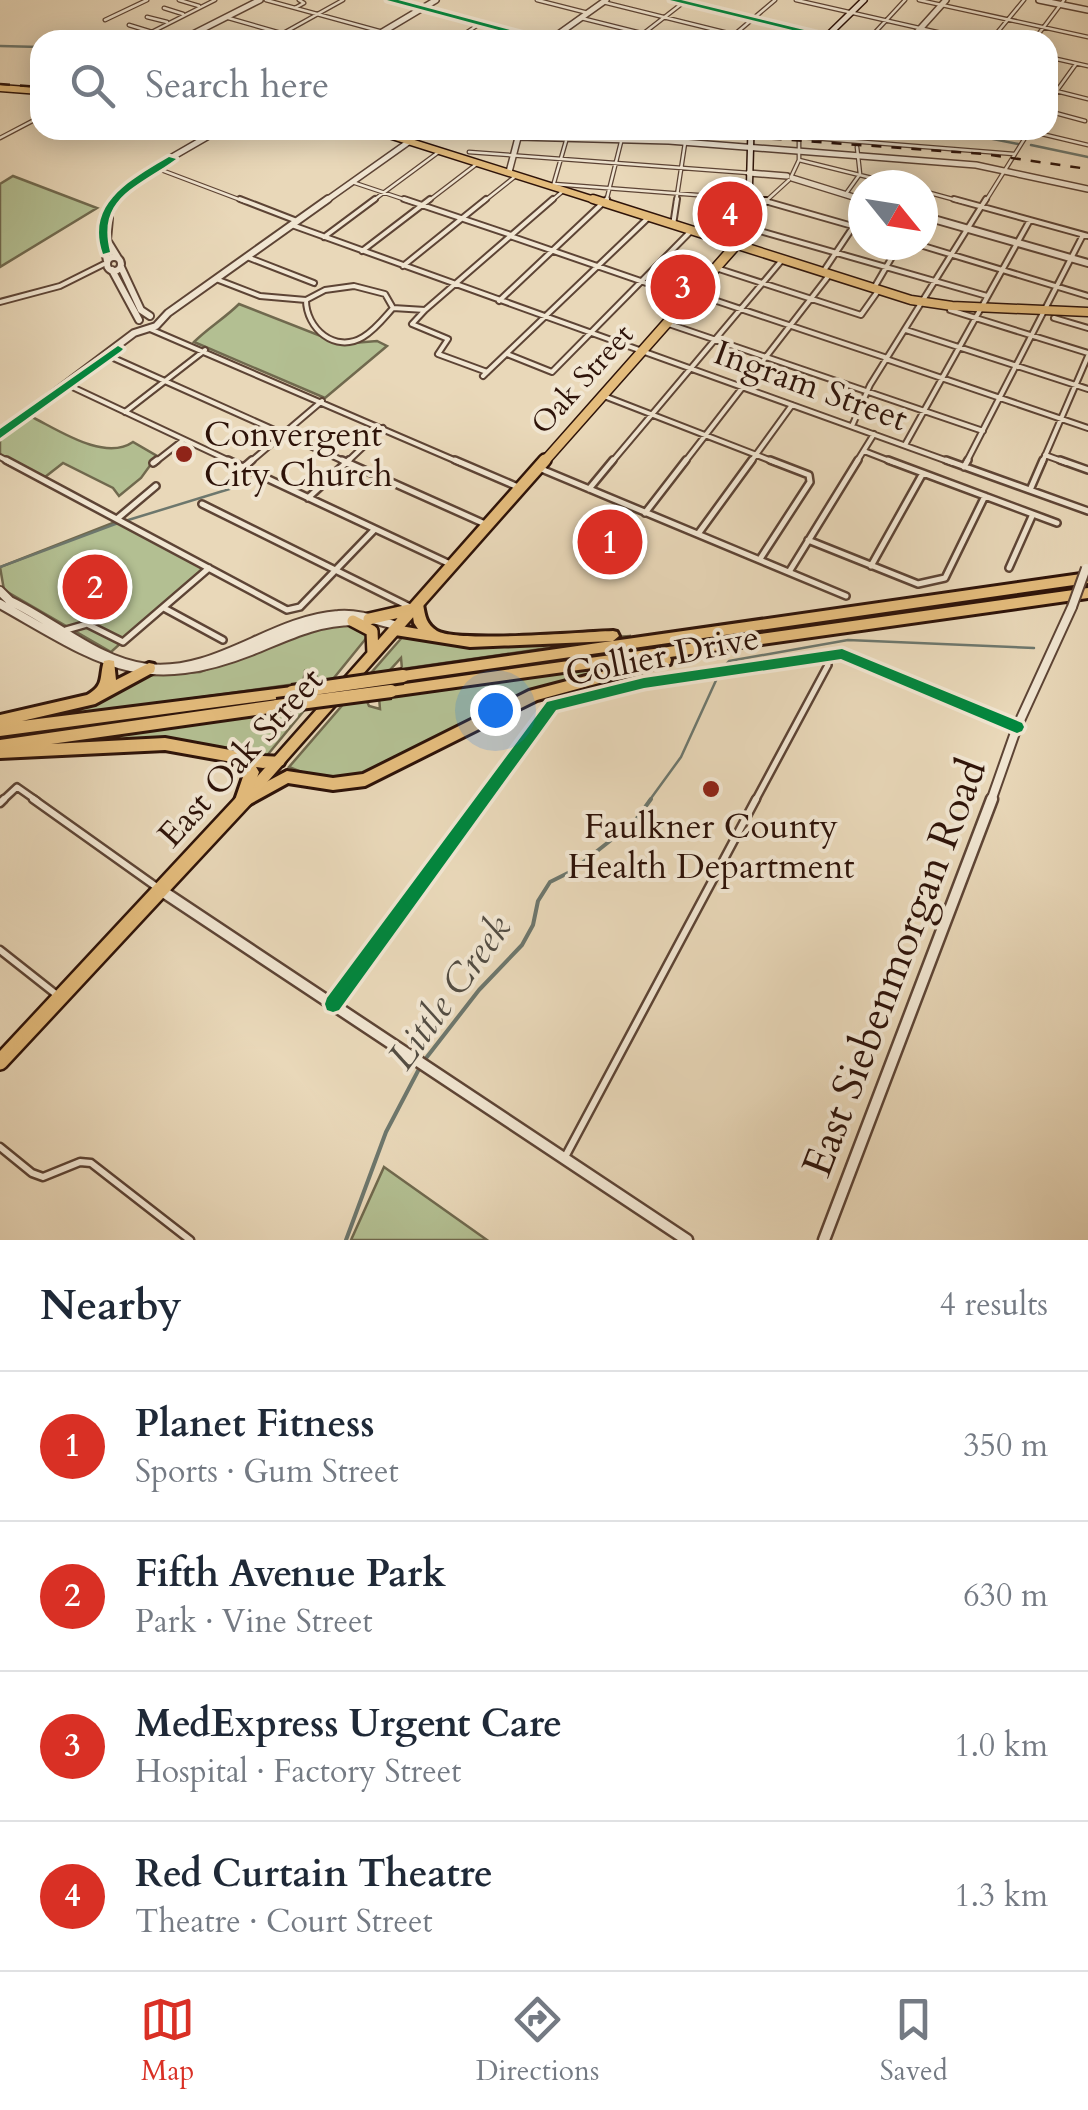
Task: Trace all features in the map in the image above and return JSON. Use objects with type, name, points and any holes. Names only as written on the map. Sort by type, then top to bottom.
[{"type":"highway","name":"Oak Street","points":[[518,487],[736,245]]},
{"type":"highway","name":"East Oak Street","points":[[0,1062],[241,803],[518,487]]},
{"type":"highway","points":[[0,730],[403,676],[1088,570]]},
{"type":"highway","points":[[0,750],[278,706],[1088,593]]},
{"type":"highway","points":[[369,619],[415,606],[420,623],[439,637]]},
{"type":"highway","points":[[353,621],[372,631],[372,656]]},
{"type":"highway","points":[[397,628],[491,642],[705,631]]},
{"type":"highway","points":[[241,803],[270,783],[296,777],[333,784],[364,780],[549,689],[738,642]]},
{"type":"highway","points":[[90,700],[106,687],[109,665]]},
{"type":"highway","points":[[0,721],[90,700],[142,670]]},
{"type":"highway","points":[[0,750],[152,744],[263,762],[280,759],[296,777]]},
{"type":"highway","points":[[217,753],[251,769],[250,786],[241,803]]},
{"type":"main road","points":[[833,30],[864,0]]},
{"type":"main road","points":[[0,88],[30,90]]},
{"type":"main road","points":[[404,140],[923,302],[1088,313]]},
{"type":"main road","name":"Oak Street","points":[[736,245],[746,227],[750,140]]},
{"type":"main road","points":[[748,203],[766,201]]},
{"type":"street","points":[[105,20],[147,0]]},
{"type":"street","points":[[178,0],[202,6]]},
{"type":"street","points":[[156,30],[215,0]]},
{"type":"street","points":[[234,0],[250,5]]},
{"type":"street","points":[[200,30],[263,0],[376,30]]},
{"type":"street","points":[[295,8],[304,2],[299,0]]},
{"type":"street","points":[[289,30],[343,0]]},
{"type":"street","points":[[390,0],[506,30]]},
{"type":"street","points":[[386,30],[436,0]]},
{"type":"street","points":[[537,0],[588,13]]},
{"type":"street","points":[[673,0],[795,30]]},
{"type":"street","points":[[741,30],[775,0]]},
{"type":"street","points":[[796,0],[929,30]]},
{"type":"street","points":[[877,30],[906,0]]},
{"type":"street","points":[[919,0],[944,2],[1056,30]]},
{"type":"street","points":[[999,30],[1024,0]]},
{"type":"street","points":[[1040,0],[1088,10]]},
{"type":"street","points":[[563,30],[605,1],[714,30]]},
{"type":"street","points":[[649,30],[685,1]]},
{"type":"street","points":[[920,28],[944,2]]},
{"type":"street","points":[[1041,30],[1062,2]]},
{"type":"street","points":[[164,8],[186,15]]},
{"type":"street","points":[[147,16],[170,23]]},
{"type":"street","points":[[226,17],[269,30]]},
{"type":"street","points":[[581,18],[628,30]]},
{"type":"street","points":[[471,30],[481,24]]},
{"type":"street","points":[[128,25],[145,30]]},
{"type":"street","points":[[1058,30],[1088,37]]},
{"type":"street","points":[[1058,60],[1088,66]]},
{"type":"street","points":[[1058,88],[1076,64]]},
{"type":"street","points":[[1058,91],[1088,98]]},
{"type":"street","points":[[1058,114],[1085,121]]},
{"type":"street","points":[[0,138],[30,122]]},
{"type":"street","points":[[1058,137],[1088,144]]},
{"type":"street","points":[[138,322],[110,266],[101,233],[112,207],[136,180],[203,140]]},
{"type":"street","points":[[403,266],[511,171],[517,140]]},
{"type":"street","points":[[566,140],[554,185],[748,203]]},
{"type":"street","points":[[499,301],[606,203],[622,140]]},
{"type":"street","points":[[643,140],[1005,170],[1088,189]]},
{"type":"street","points":[[799,140],[799,160],[766,201],[848,224]]},
{"type":"street","points":[[846,140],[1014,154]]},
{"type":"street","points":[[852,426],[887,358],[1022,140]]},
{"type":"street","points":[[0,431],[410,142]]},
{"type":"street","points":[[673,225],[686,142]]},
{"type":"street","points":[[857,147],[860,170]]},
{"type":"street","points":[[324,237],[440,151]]},
{"type":"street","points":[[468,152],[749,173],[787,178],[848,195]]},
{"type":"street","points":[[799,160],[848,171]]},
{"type":"street","points":[[362,251],[478,162]]},
{"type":"street","points":[[0,302],[46,291],[125,262],[118,258],[107,235],[112,207],[156,168]]},
{"type":"street","name":"Ingram Street","points":[[156,168],[324,237],[589,335],[641,350],[1088,511]]},
{"type":"street","points":[[352,182],[642,282],[740,308],[1088,428]]},
{"type":"street","points":[[564,190],[412,324],[448,338],[438,354],[485,374],[649,217]]},
{"type":"street","points":[[845,194],[848,190]]},
{"type":"street","points":[[938,195],[1086,236],[964,467]]},
{"type":"street","points":[[938,220],[1088,263]]},
{"type":"street","points":[[905,445],[1030,220]]},
{"type":"street","points":[[746,227],[988,296]]},
{"type":"street","points":[[506,354],[552,372],[692,231]]},
{"type":"street","points":[[646,512],[810,298],[848,235]]},
{"type":"street","points":[[938,250],[1088,296]]},
{"type":"street","points":[[247,257],[314,283]]},
{"type":"street","points":[[589,489],[782,260]]},
{"type":"street","points":[[716,268],[861,315],[890,260]]},
{"type":"street","points":[[110,266],[154,324]]},
{"type":"street","points":[[216,279],[260,296],[306,300],[324,287],[362,286],[385,294],[393,308]]},
{"type":"street","points":[[306,300],[308,324],[348,342],[362,339],[393,308],[425,310]]},
{"type":"street","points":[[126,335],[133,323],[134,310]]},
{"type":"street","points":[[950,310],[1088,355],[1030,490]]},
{"type":"street","points":[[1054,318],[1088,328]]},
{"type":"street","points":[[138,322],[154,324]]},
{"type":"street","points":[[138,322],[154,324],[518,487]]},
{"type":"street","points":[[0,431],[138,322]]},
{"type":"street","points":[[666,323],[983,431]]},
{"type":"street","points":[[906,330],[1088,389]]},
{"type":"street","points":[[125,412],[205,350]]},
{"type":"street","points":[[109,356],[486,524]]},
{"type":"street","points":[[68,385],[452,564]]},
{"type":"street","points":[[601,395],[809,475],[810,482],[760,560]]},
{"type":"street","points":[[244,468],[322,401]]},
{"type":"street","points":[[698,534],[792,405]]},
{"type":"street","points":[[308,498],[383,428]]},
{"type":"street","points":[[789,572],[874,434]]},
{"type":"street","points":[[153,463],[184,440]]},
{"type":"street","points":[[864,451],[1057,523]]},
{"type":"street","points":[[1045,455],[1088,470]]},
{"type":"street","points":[[0,457],[287,610],[300,607],[374,530]]},
{"type":"street","points":[[536,467],[846,596]]},
{"type":"street","points":[[871,566],[923,473]]},
{"type":"street","points":[[122,520],[156,486]]},
{"type":"street","points":[[808,540],[918,584],[945,578],[984,496]]},
{"type":"street","points":[[202,504],[415,606]]},
{"type":"street","points":[[1009,568],[1033,514]]},
{"type":"street","points":[[66,630],[87,624],[124,642],[208,568]]},
{"type":"street","name":"East Siebenmorgan Road","points":[[824,1240],[1017,727],[1088,570]]},
{"type":"street","points":[[0,591],[10,601],[142,670],[202,663],[317,619],[350,615],[397,628]]},
{"type":"street","points":[[0,604],[109,665],[166,675],[196,670],[315,625],[353,621],[397,628]]},
{"type":"street","points":[[164,608],[222,640]]},
{"type":"street","points":[[564,1158],[828,665],[828,656]]},
{"type":"street","name":"Collier Drive","points":[[333,1004],[552,706],[644,682],[828,656],[854,656],[1017,727]]},
{"type":"street","points":[[0,803],[17,787],[159,889],[687,1240]]},
{"type":"street","points":[[0,950],[59,996]]},
{"type":"street","points":[[0,1147],[32,1173],[43,1177],[80,1162],[92,1163],[190,1240]]},
{"type":"green space","points":[[13,176],[97,208],[0,267],[0,184]]},
{"type":"green space","points":[[239,304],[341,344],[377,341],[387,346],[325,398],[194,342]]},
{"type":"green space","points":[[30,416],[95,446],[121,447],[133,442],[157,456],[141,478],[119,496],[113,488],[63,463],[45,477],[0,455],[0,438]]},
{"type":"green space","points":[[118,521],[204,569],[111,652],[4,590],[0,567]]},
{"type":"green space","points":[[350,624],[367,628],[368,636],[333,679],[318,681],[316,675],[305,671],[303,683],[0,725],[92,701],[138,676],[200,672],[314,628]]},
{"type":"green space","points":[[405,634],[464,645],[631,636],[402,669],[401,658],[389,671],[371,673]]},
{"type":"green space","points":[[679,654],[531,692],[356,779],[321,780],[289,767],[346,701],[366,699],[369,706],[380,709],[379,697]]},
{"type":"green space","points":[[307,707],[265,758],[168,740],[21,747]]},
{"type":"green space","points":[[384,1167],[487,1240],[351,1240]]},
{"type":"waterway","points":[[0,46],[30,47]]},
{"type":"waterway","points":[[998,140],[1018,144]]},
{"type":"waterway","points":[[1031,145],[1088,157]]},
{"type":"waterway","points":[[125,521],[262,479]]},
{"type":"waterway","points":[[0,567],[118,523]]},
{"type":"waterway","name":"Little Creek","points":[[722,669],[729,661],[848,640],[1034,648]]},
{"type":"waterway","name":"Little Creek","points":[[649,801],[681,757],[718,676]]},
{"type":"waterway","name":"Little Creek","points":[[423,1062],[479,990],[522,945],[533,925],[538,901],[550,882],[572,871],[635,821],[651,799]]},
{"type":"waterway","name":"Little Creek","points":[[346,1240],[386,1132],[419,1069]]},
{"type":"railway","points":[[0,84],[30,86]]},
{"type":"railway","points":[[790,140],[984,154],[1088,169]]},
{"type":"cycle path","points":[[390,0],[506,30]]},
{"type":"cycle path","points":[[673,0],[800,30]]},
{"type":"cycle path","points":[[106,252],[102,235],[109,207],[131,185],[172,159]]},
{"type":"cycle path","points":[[0,434],[118,349]]},
{"type":"cycle path","points":[[333,1004],[552,706],[644,683],[842,654],[1017,727]]},
{"type":"place","name":"Red Curtain Theatre","points":[[730,214]]},
{"type":"place","name":"MedExpress Urgent Care","points":[[683,287]]},
{"type":"place","name":"Convergent City Church","points":[[184,454]]},
{"type":"place","name":"Planet Fitness","points":[[610,542]]},
{"type":"place","name":"Fifth Avenue Park","points":[[95,587]]},
{"type":"place","name":"Faulkner County Health Department","points":[[711,789]]}]
